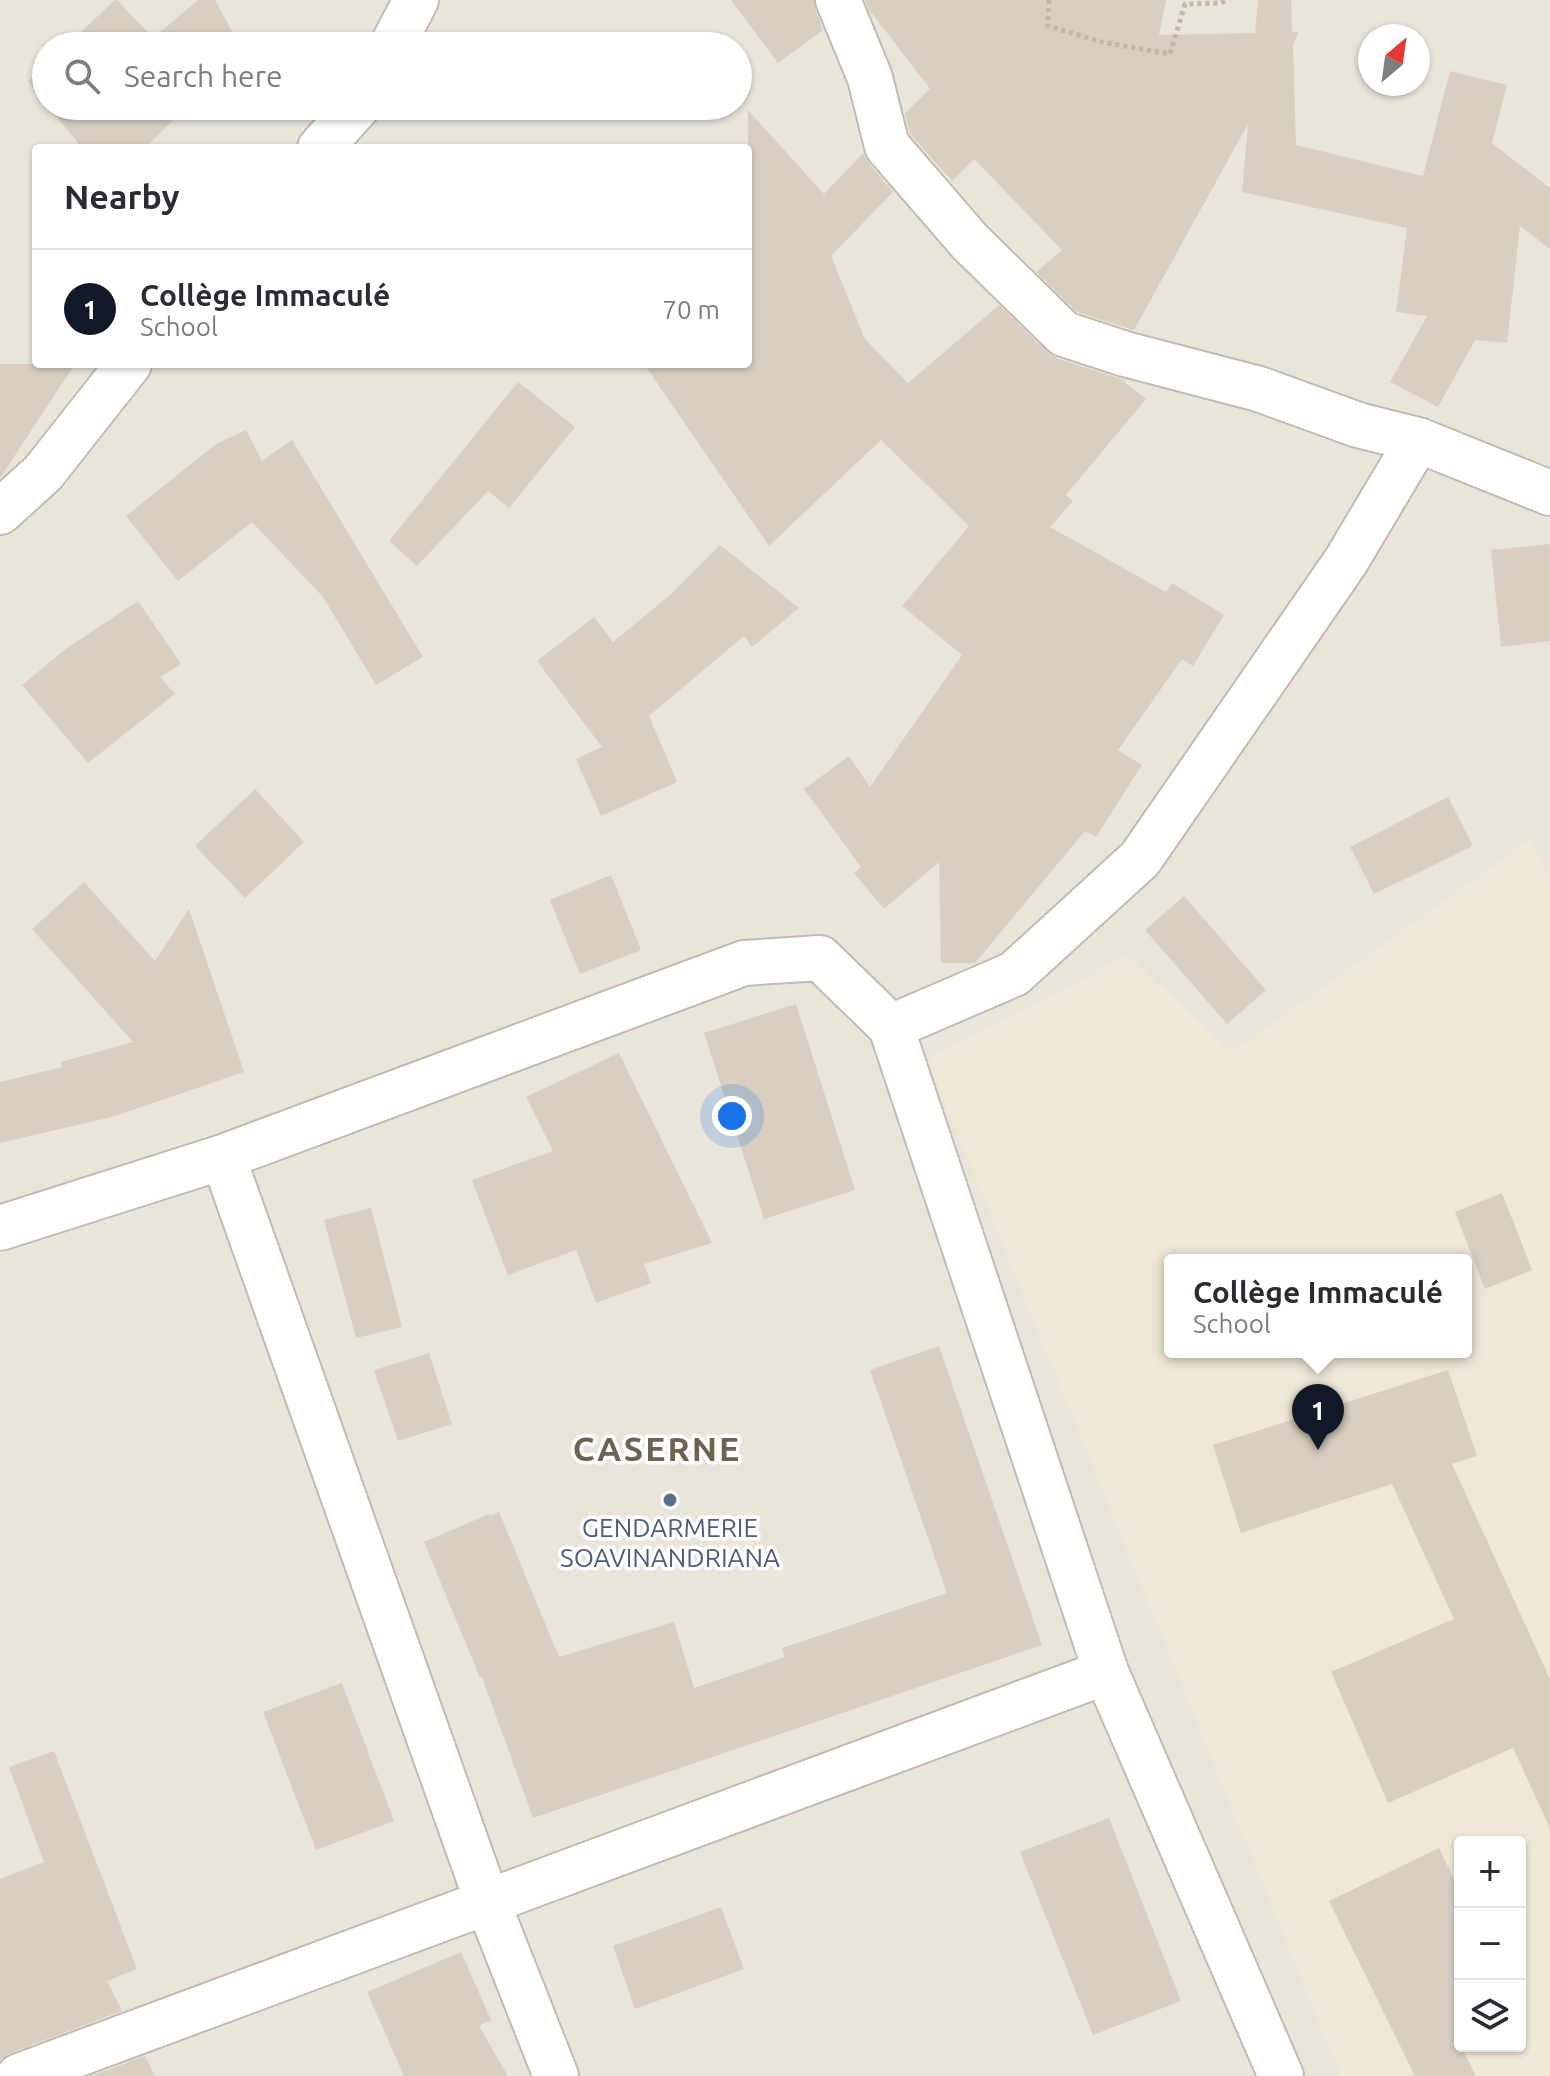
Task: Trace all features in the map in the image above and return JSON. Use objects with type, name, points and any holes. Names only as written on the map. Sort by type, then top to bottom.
[{"type":"street","points":[[399,32],[416,0]]},
{"type":"street","points":[[838,0],[870,78],[887,146],[970,242],[1064,334],[1125,354],[1259,389],[1358,425],[1418,440],[1550,493]]},
{"type":"street","points":[[324,144],[345,120]]},
{"type":"street","points":[[0,512],[43,473],[126,368]]},
{"type":"street","points":[[891,1027],[1014,974],[1140,859],[1346,561],[1418,440]]},
{"type":"street","points":[[0,1228],[223,1157],[744,963],[820,958],[891,1027],[1106,1672],[1281,2076]]},
{"type":"street","points":[[223,1157],[487,1901],[556,2076]]},
{"type":"street","points":[[19,2076],[1106,1672]]},
{"type":"path","points":[[1049,0],[1048,26],[1102,42],[1170,54],[1185,4],[1221,3],[1226,0]]},
{"type":"shaded area","points":[[0,0],[1550,0],[1550,2076],[0,2076]]},
{"type":"shaded area","points":[[1531,839],[1550,878],[1550,2076],[1341,2076],[927,1059],[1129,955],[1231,1053]]},
{"type":"building","points":[[117,0],[147,32],[81,32]]},
{"type":"building","points":[[198,0],[215,0],[232,32],[160,32]]},
{"type":"building","points":[[731,0],[814,0],[823,30],[778,63]]},
{"type":"building","points":[[865,0],[1166,0],[1159,35],[1255,33],[1258,0],[1291,0],[1292,32],[1299,32],[1293,44],[1296,145],[1423,176],[1450,71],[1507,85],[1492,143],[1550,188],[1550,249],[1520,226],[1507,343],[1475,340],[1438,407],[1390,382],[1427,316],[1396,312],[1407,228],[1242,192],[1248,124],[1134,330],[1077,312],[1036,272],[1062,250],[974,159],[952,181],[910,134],[905,113],[930,89]]},
{"type":"building","points":[[752,114],[824,194],[863,153],[893,192],[831,256],[865,339],[908,383],[999,305],[1056,358],[1121,379],[1146,399],[1066,495],[1073,501],[1050,527],[1166,592],[1172,583],[1224,615],[1193,666],[1182,659],[1118,750],[1142,765],[1096,837],[1085,831],[975,963],[941,963],[939,862],[884,909],[854,873],[861,867],[804,789],[849,756],[870,787],[962,655],[902,606],[969,526],[881,440],[769,546],[647,368],[752,368],[752,144],[748,144],[748,120],[752,120]]},
{"type":"building","points":[[59,120],[173,120],[149,144],[79,144]]},
{"type":"building","points":[[0,364],[72,368],[0,478]]},
{"type":"building","points":[[518,382],[575,427],[509,508],[488,491],[417,566],[389,541]]},
{"type":"building","points":[[246,430],[262,461],[292,440],[423,657],[376,685],[323,597],[252,522],[178,581],[126,516],[216,444]]},
{"type":"building","points":[[1550,544],[1550,641],[1501,647],[1491,550]]},
{"type":"building","points":[[720,545],[799,608],[752,647],[744,636],[649,716],[677,782],[601,816],[576,759],[602,747],[537,661],[594,617],[613,642],[670,595]]},
{"type":"building","points":[[138,601],[181,664],[160,677],[175,694],[88,763],[22,685],[67,648]]},
{"type":"building","points":[[255,789],[304,842],[245,898],[195,846]]},
{"type":"building","points":[[1448,797],[1473,846],[1374,894],[1350,847]]},
{"type":"building","points":[[611,875],[641,950],[580,974],[550,900]]},
{"type":"building","points":[[84,882],[155,961],[189,909],[244,1072],[112,1117],[0,1143],[0,1082],[62,1067],[61,1062],[133,1042],[32,929]]},
{"type":"building","points":[[1184,896],[1266,990],[1227,1024],[1145,930]]},
{"type":"building","points":[[796,1004],[855,1190],[764,1219],[704,1033]]},
{"type":"building","points":[[619,1053],[712,1243],[644,1264],[651,1283],[596,1303],[576,1250],[508,1275],[472,1180],[553,1151],[526,1097]]},
{"type":"building","points":[[1502,1193],[1532,1270],[1485,1289],[1455,1212]]},
{"type":"building","points":[[371,1208],[402,1327],[356,1338],[324,1220]]},
{"type":"building","points":[[939,1346],[1042,1645],[533,1818],[482,1677],[424,1542],[499,1512],[559,1657],[674,1622],[694,1688],[785,1657],[782,1648],[947,1593],[870,1370]]},
{"type":"building","points":[[429,1353],[452,1424],[398,1441],[374,1370]]},
{"type":"building","points":[[1448,1370],[1477,1456],[1452,1464],[1550,1679],[1550,1828],[1513,1748],[1388,1803],[1331,1672],[1454,1619],[1392,1484],[1241,1533],[1213,1445]]},
{"type":"building","points":[[342,1683],[394,1821],[316,1850],[263,1712]]},
{"type":"building","points":[[54,1751],[137,1969],[107,1981],[122,2011],[10,2053],[0,2060],[0,1879],[44,1862],[9,1767]]},
{"type":"building","points":[[1109,1818],[1181,2001],[1093,2035],[1020,1852]]},
{"type":"building","points":[[1439,1848],[1454,1879],[1454,2052],[1464,2052],[1476,2076],[1415,2076],[1329,1901]]},
{"type":"building","points":[[721,1907],[744,1969],[635,2009],[613,1946]]},
{"type":"building","points":[[461,1952],[491,2020],[479,2026],[508,2076],[404,2076],[367,1992]]},
{"type":"building","points":[[145,2056],[155,2076],[91,2076]]},
{"type":"place","name":"Collège Immaculé","points":[[1318,1450]]},
{"type":"place","name":"GENDARMERIE SOAVINANDRIANA","points":[[670,1500]]},
{"type":"district","name":"CASERNE","points":[[657,1449]]}]
